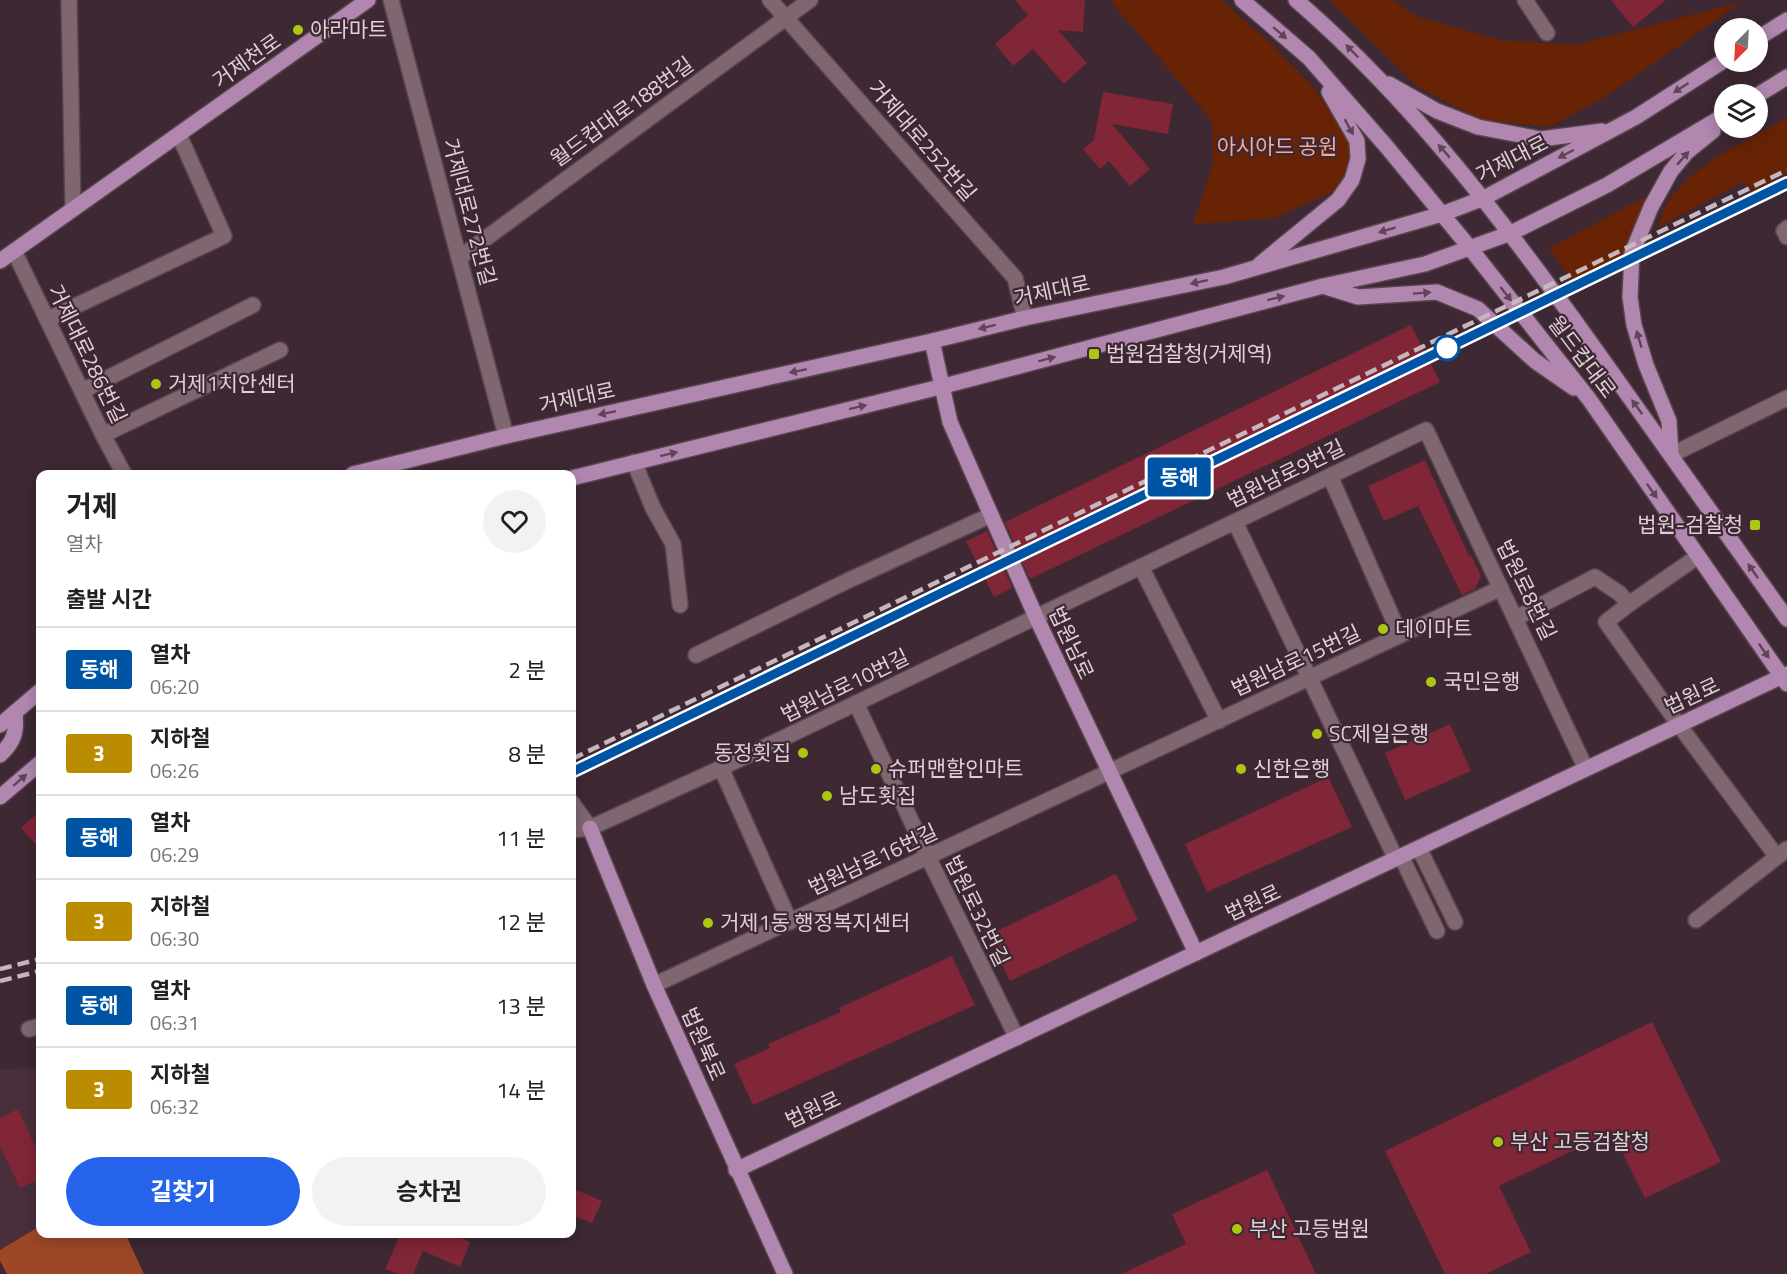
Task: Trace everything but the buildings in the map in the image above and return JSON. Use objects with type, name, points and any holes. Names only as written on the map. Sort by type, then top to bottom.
[{"type":"main road","name":"거제천로","points":[[0,261],[368,0]]},
{"type":"main road","name":"월드컵대로","points":[[1242,0],[1309,58],[1470,248],[1589,399],[1697,557],[1785,678]]},
{"type":"main road","name":"월드컵대로","points":[[1296,0],[1338,36],[1377,77],[1484,198],[1787,619]]},
{"type":"main road","points":[[1768,32],[1787,20]]},
{"type":"main road","points":[[1256,268],[1338,200],[1352,180],[1358,159],[1357,141],[1309,58]]},
{"type":"main road","name":"거제대로","points":[[369,470],[506,436],[932,341],[1025,318],[1224,277],[1442,214],[1484,198],[1614,129],[1714,67]]},
{"type":"main road","points":[[1377,77],[1437,111],[1478,127],[1540,139],[1614,129]]},
{"type":"main road","points":[[1768,89],[1787,77]]},
{"type":"main road","points":[[576,477],[940,387],[1323,286],[1425,264],[1511,233],[1607,185],[1714,121]]},
{"type":"main road","points":[[1671,455],[1669,422],[1646,365],[1634,325],[1630,297],[1632,253],[1651,207],[1671,171],[1687,152],[1714,129]]},
{"type":"main road","points":[[1323,286],[1358,297],[1437,292],[1468,304],[1478,309],[1535,361],[1589,399]]},
{"type":"main road","name":"법원남로","points":[[932,341],[940,387],[950,422],[1036,618],[1196,953]]},
{"type":"main road","name":"법원로","points":[[736,1170],[1679,725],[1785,678]]},
{"type":"main road","points":[[0,725],[36,695]]},
{"type":"main road","points":[[0,755],[9,747],[17,732],[15,713]]},
{"type":"main road","points":[[0,797],[36,766]]},
{"type":"main road","name":"법원북로","points":[[590,828],[654,985],[785,1274]]},
{"type":"street","points":[[69,0],[74,209]]},
{"type":"street","name":"거제대로272번길","points":[[391,0],[506,436]]},
{"type":"street","name":"거제대로252번길","points":[[770,0],[1015,278],[1025,318]]},
{"type":"street","name":"월드컵대로188번길","points":[[459,258],[810,0]]},
{"type":"street","points":[[1525,0],[1547,33]]},
{"type":"street","points":[[48,319],[224,236],[179,135]]},
{"type":"street","name":"거제대로286번길","points":[[14,251],[122,470]]},
{"type":"street","points":[[82,392],[253,305]]},
{"type":"street","points":[[103,435],[280,350]]},
{"type":"street","points":[[1671,455],[1787,398]]},
{"type":"street","name":"법원남로9번길","points":[[1036,618],[1426,430]]},
{"type":"street","name":"법원로8번길","points":[[1426,430],[1586,769]]},
{"type":"street","points":[[634,462],[653,508],[673,544],[680,605]]},
{"type":"street","points":[[1330,476],[1400,635]]},
{"type":"street","points":[[696,655],[845,582],[991,515]]},
{"type":"street","points":[[1235,522],[1310,678],[1437,931]]},
{"type":"street","points":[[1696,920],[1782,853],[1679,725],[1606,622],[1697,557]]},
{"type":"street","points":[[1141,567],[1219,721]]},
{"type":"street","points":[[1516,618],[1596,577],[1629,604]]},
{"type":"street","name":"법원남로15번길","points":[[1109,772],[1501,588]]},
{"type":"street","name":"법원남로10번길","points":[[576,830],[590,828],[722,768],[1036,618]]},
{"type":"street","name":"법원로32번길","points":[[856,703],[928,857],[1017,1038]]},
{"type":"street","points":[[722,768],[790,922]]},
{"type":"street","name":"법원남로16번길","points":[[654,985],[1109,772]]},
{"type":"street","points":[[576,809],[590,828]]},
{"type":"street","points":[[1419,848],[1455,922]]},
{"type":"shaded area","points":[[36,1068],[36,1228],[0,1250],[0,1069]]},
{"type":"shaded area","points":[[36,1228],[36,1238],[127,1238],[144,1274],[7,1274],[0,1261],[0,1250]]},
{"type":"green space","name":"아시아드 공원","points":[[1110,0],[1221,0],[1265,38],[1310,83],[1348,136],[1349,162],[1336,190],[1275,218],[1193,224],[1213,164],[1212,121]]},
{"type":"green space","points":[[1330,0],[1393,0],[1415,16],[1499,40],[1575,45],[1742,2],[1719,18],[1714,18],[1714,21],[1605,97],[1550,127],[1481,120],[1417,86]]},
{"type":"green space","points":[[1787,117],[1787,173],[1754,191],[1742,182],[1657,228],[1670,199],[1695,173],[1750,138],[1768,138],[1768,128]]},
{"type":"green space","points":[[1649,195],[1624,255],[1571,280],[1549,248]]},
{"type":"railway","points":[[576,757],[1787,170]]},
{"type":"railway","points":[[576,770],[1787,183]]},
{"type":"railway","points":[[0,969],[36,960]]},
{"type":"railway","points":[[0,981],[36,972]]},
{"type":"train","name":"동해","points":[[576,770],[1787,183]]},
{"type":"place","name":"아라마트","points":[[298,30]]},
{"type":"place","name":"법원검찰청(거제역)","points":[[1094,354]]},
{"type":"place","name":"거제1치안센터","points":[[156,384]]},
{"type":"place","name":"법원-검찰청","points":[[1755,525]]},
{"type":"place","name":"데이마트","points":[[1383,629]]},
{"type":"place","name":"국민은행","points":[[1431,682]]},
{"type":"place","name":"SC제일은행","points":[[1317,734]]},
{"type":"place","name":"동정횟집","points":[[803,753]]},
{"type":"place","name":"슈퍼맨할인마트","points":[[876,769]]},
{"type":"place","name":"신한은행","points":[[1241,769]]},
{"type":"place","name":"남도횟집","points":[[827,796]]},
{"type":"place","name":"거제1동 행정복지센터","points":[[708,923]]},
{"type":"place","name":"부산 고등검찰청","points":[[1498,1142]]},
{"type":"place","name":"부산 고등법원","points":[[1237,1229]]}]
